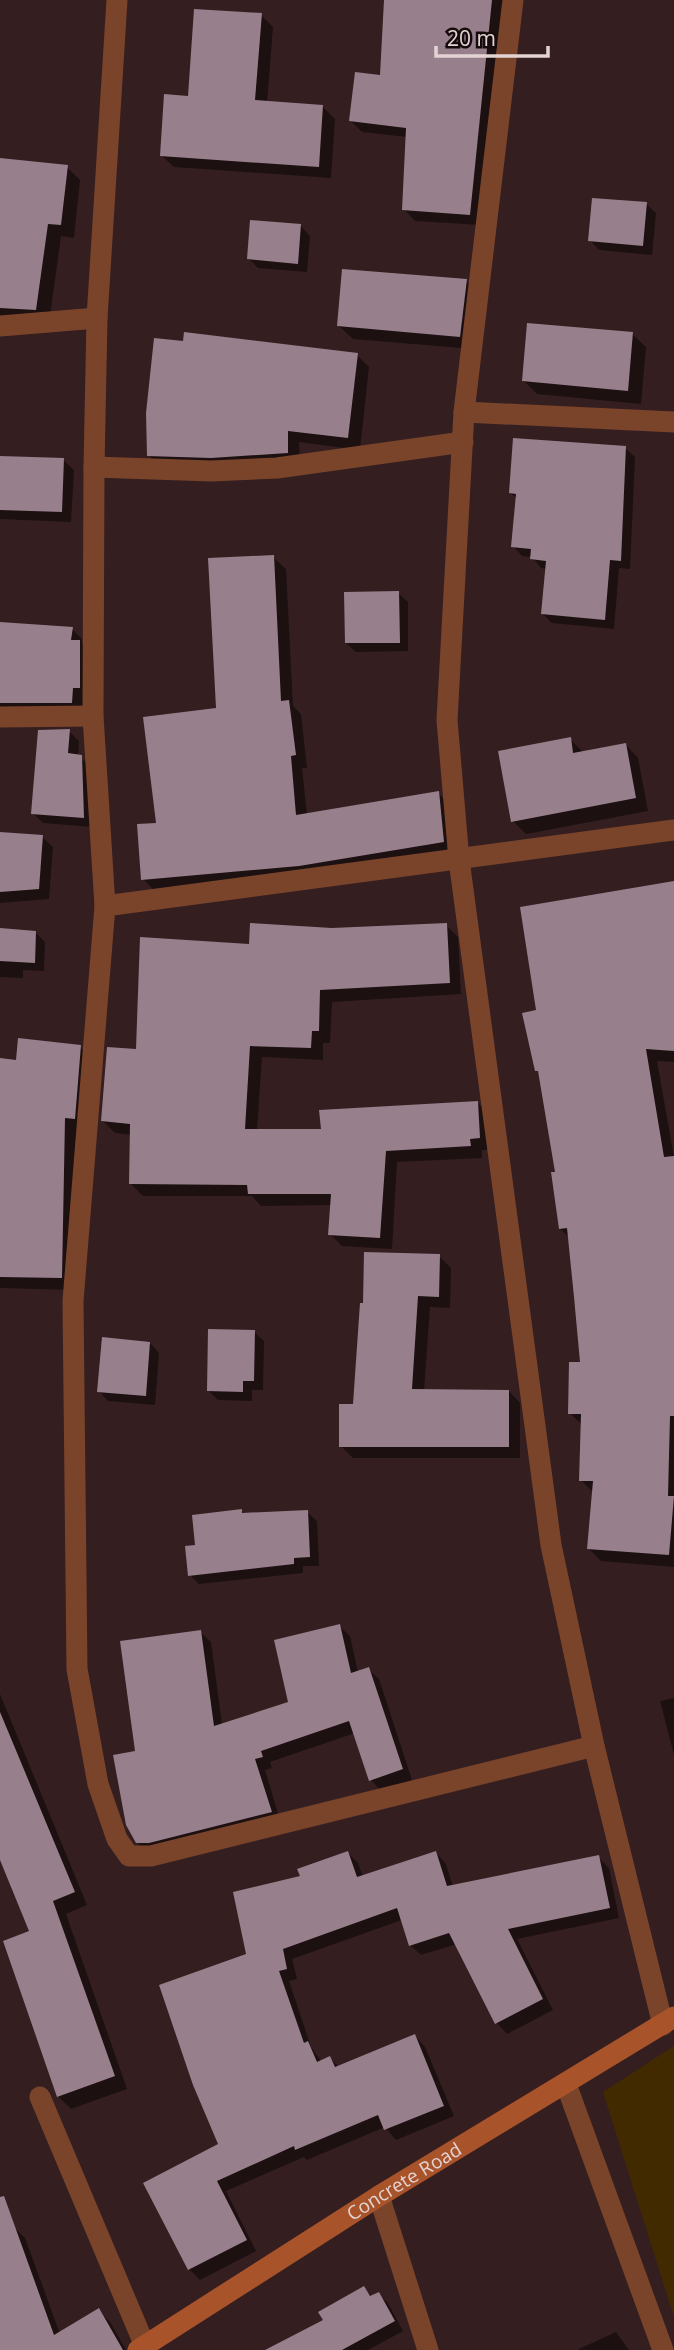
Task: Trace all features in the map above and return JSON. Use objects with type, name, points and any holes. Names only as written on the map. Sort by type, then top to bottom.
[{"type":"street","points":[[117,0],[97,318],[94,467],[93,716],[105,906],[73,1301],[77,1655],[98,1784],[117,1839],[129,1856],[151,1856],[594,1746]]},
{"type":"street","points":[[513,0],[464,412],[447,720],[459,860],[551,1545],[594,1746],[668,2021]]},
{"type":"street","points":[[0,326],[97,318]]},
{"type":"street","points":[[464,412],[674,422]]},
{"type":"street","points":[[94,467],[211,471],[277,468],[463,442]]},
{"type":"street","points":[[0,717],[93,716]]},
{"type":"street","points":[[105,906],[674,830]]},
{"type":"street","name":"Concrete Road","points":[[141,2348],[379,2196],[668,2021]]},
{"type":"street","points":[[566,2084],[663,2350]]},
{"type":"street","points":[[40,2097],[141,2348]]},
{"type":"street","points":[[379,2196],[428,2350]]},
{"type":"shaded area","points":[[674,2046],[674,2317],[603,2092]]},
{"type":"building","points":[[384,0],[492,0],[470,215],[402,210],[406,128],[349,121],[355,72],[380,75]]},
{"type":"building","points":[[194,9],[262,13],[255,100],[323,105],[319,167],[160,156],[164,94],[188,96]]},
{"type":"building","points":[[0,158],[68,165],[61,225],[48,224],[36,310],[0,308]]},
{"type":"building","points":[[592,198],[647,202],[643,246],[588,241]]},
{"type":"building","points":[[250,220],[301,224],[298,264],[247,259]]},
{"type":"building","points":[[342,269],[467,279],[460,337],[337,326]]},
{"type":"building","points":[[527,323],[633,332],[628,391],[522,381]]},
{"type":"building","points":[[184,332],[358,353],[348,438],[288,431],[288,453],[211,458],[147,456],[146,413],[154,338],[183,341]]},
{"type":"building","points":[[513,438],[626,446],[621,561],[610,560],[605,620],[541,614],[546,561],[530,559],[531,549],[511,547],[516,494],[509,493]]},
{"type":"building","points":[[0,456],[64,458],[62,512],[0,510]]},
{"type":"building","points":[[274,555],[281,701],[289,700],[296,755],[291,756],[296,815],[439,791],[444,842],[299,866],[141,880],[137,824],[156,823],[143,717],[216,708],[208,558]]},
{"type":"building","points":[[399,591],[400,643],[345,643],[344,592]]},
{"type":"building","points":[[0,622],[73,627],[71,640],[80,640],[80,688],[73,688],[72,703],[0,703]]},
{"type":"building","points":[[70,729],[68,753],[82,755],[84,818],[31,814],[38,730]]},
{"type":"building","points":[[571,737],[573,753],[626,743],[636,798],[511,822],[498,751]]},
{"type":"building","points":[[0,832],[43,835],[39,889],[0,892]]},
{"type":"building","points":[[674,881],[674,1051],[646,1049],[664,1157],[674,1156],[674,1416],[670,1416],[668,1496],[674,1496],[669,1555],[587,1549],[593,1481],[579,1481],[581,1414],[568,1414],[569,1362],[580,1362],[567,1228],[559,1229],[551,1172],[555,1172],[538,1071],[535,1071],[522,1013],[536,1010],[520,907]]},
{"type":"building","points":[[250,923],[332,928],[447,923],[450,983],[320,990],[319,1031],[312,1031],[311,1048],[250,1046],[245,1129],[321,1129],[319,1110],[478,1101],[480,1138],[470,1139],[471,1146],[386,1151],[380,1238],[328,1235],[331,1194],[248,1194],[247,1185],[129,1184],[130,1124],[101,1121],[107,1047],[136,1049],[140,937],[249,944]]},
{"type":"building","points":[[0,928],[36,931],[35,963],[0,961]]},
{"type":"building","points":[[18,1038],[81,1045],[75,1119],[65,1118],[62,1278],[0,1277],[0,1058],[16,1060]]},
{"type":"building","points":[[364,1252],[440,1254],[439,1297],[418,1296],[412,1389],[509,1390],[509,1447],[339,1447],[339,1404],[353,1404],[360,1303],[363,1303]]},
{"type":"building","points":[[208,1329],[255,1330],[254,1381],[243,1381],[243,1392],[207,1391]]},
{"type":"building","points":[[102,1337],[150,1342],[146,1396],[97,1392]]},
{"type":"building","points":[[242,1509],[242,1513],[308,1510],[310,1557],[294,1558],[294,1564],[188,1576],[185,1546],[195,1545],[192,1515]]},
{"type":"building","points":[[340,1624],[351,1673],[369,1667],[403,1769],[369,1781],[349,1721],[261,1751],[263,1757],[255,1759],[272,1812],[149,1843],[136,1843],[126,1825],[113,1755],[135,1751],[120,1641],[201,1630],[214,1726],[288,1702],[274,1640]]},
{"type":"building","points":[[0,1712],[75,1892],[53,1901],[115,2076],[57,2097],[3,1941],[29,1931],[0,1860]]},
{"type":"building","points":[[348,1851],[357,1877],[436,1851],[447,1886],[599,1855],[610,1908],[508,1929],[543,1999],[495,2024],[449,1933],[409,1946],[397,1908],[283,1949],[287,1969],[279,1971],[304,2043],[308,2041],[317,2062],[330,2056],[335,2067],[415,2034],[444,2106],[384,2130],[378,2115],[295,2150],[294,2146],[217,2181],[247,2240],[188,2270],[143,2183],[218,2144],[193,2085],[159,1985],[246,1954],[233,1892],[300,1876],[297,1869]]},
{"type":"building","points":[[4,2196],[54,2335],[99,2308],[123,2350],[0,2350],[0,2197]]},
{"type":"building","points":[[364,2286],[370,2296],[379,2292],[395,2321],[342,2350],[265,2350],[323,2320],[318,2312]]}]
